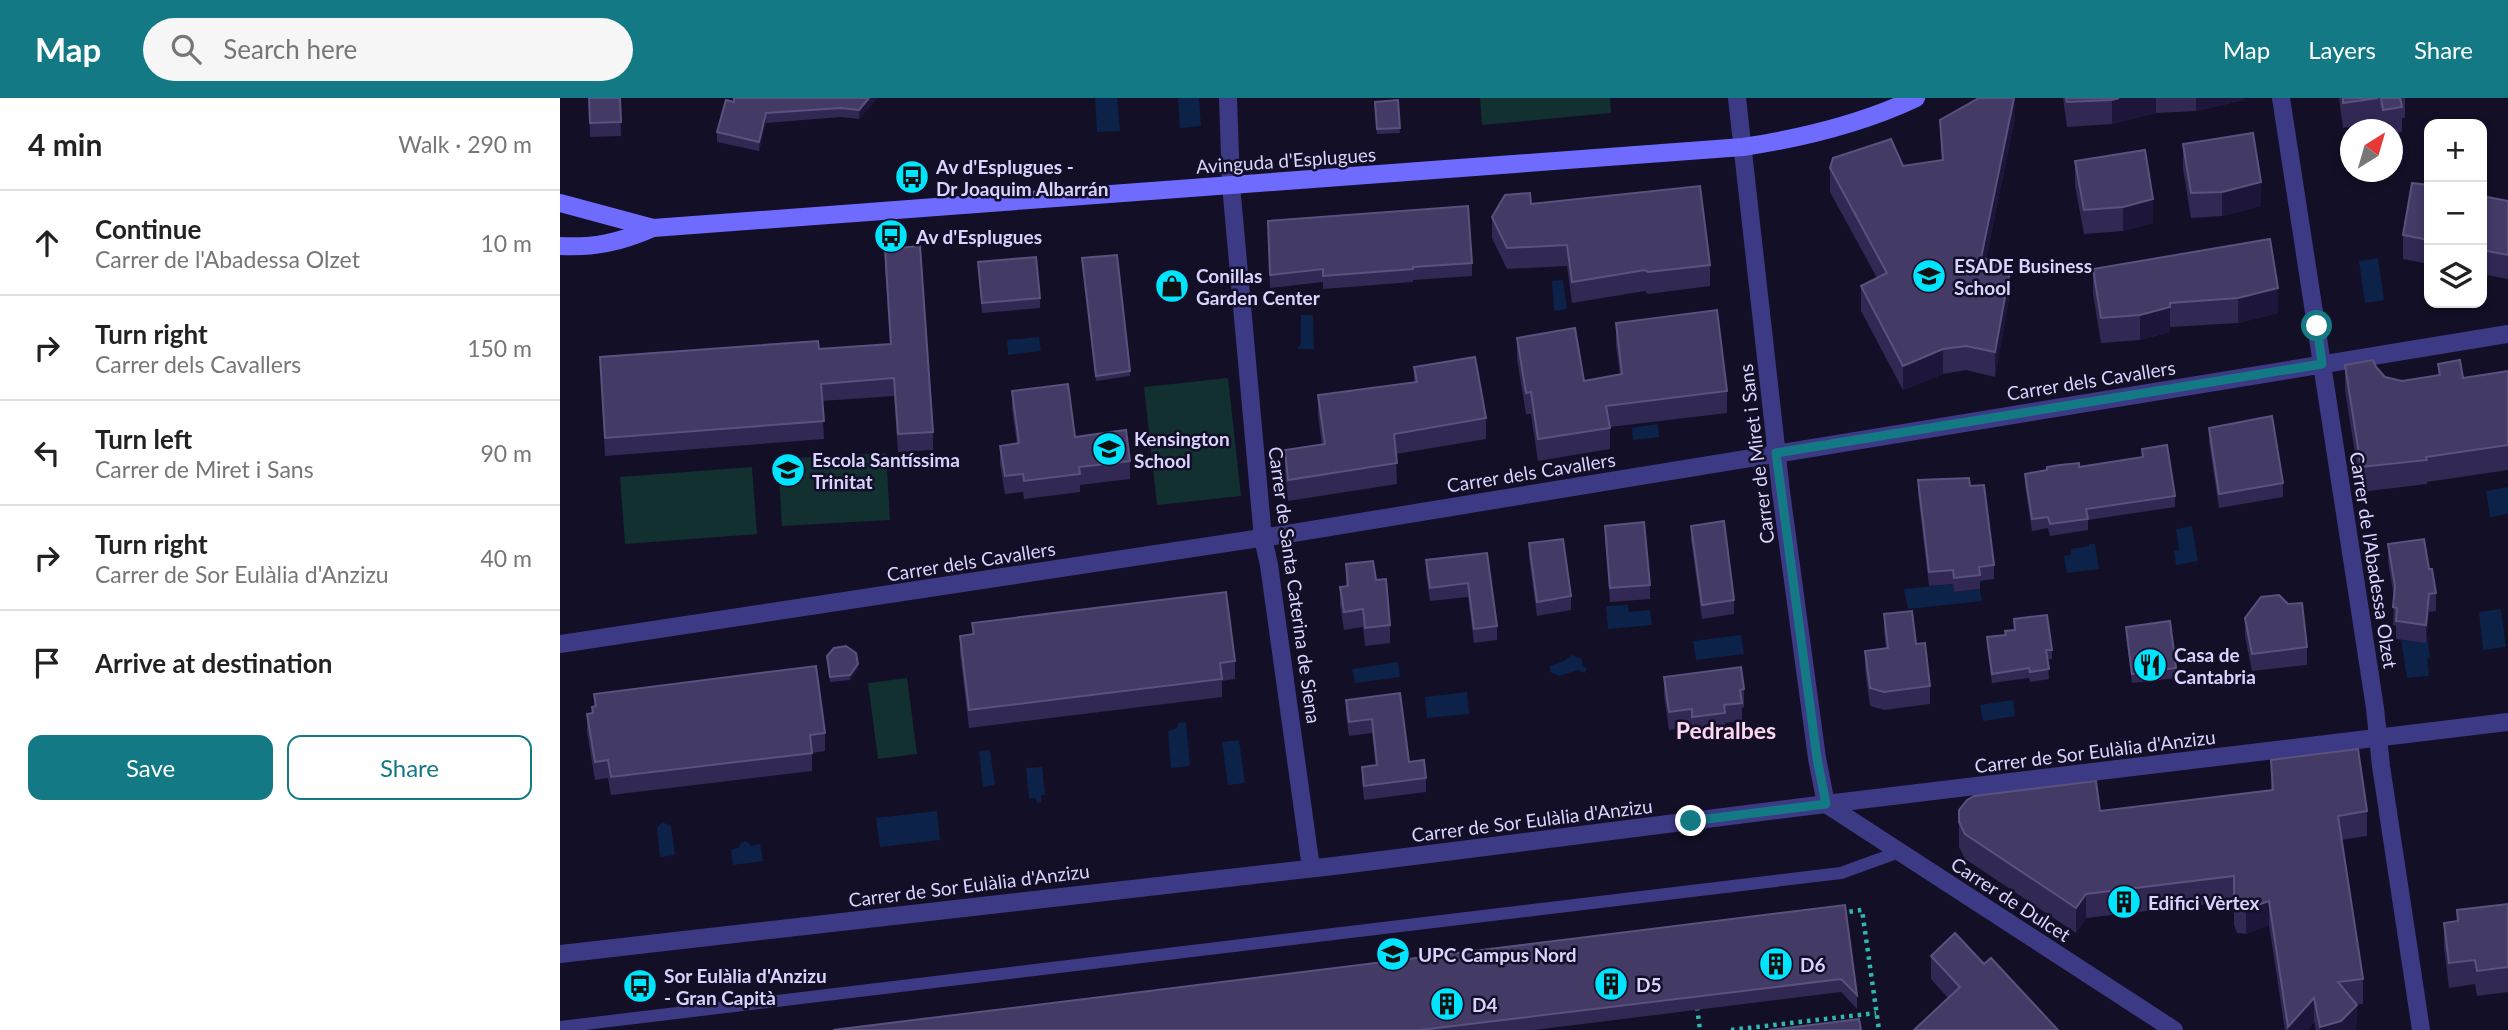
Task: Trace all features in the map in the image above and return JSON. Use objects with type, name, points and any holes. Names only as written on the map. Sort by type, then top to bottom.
[{"type":"street","name":"Carrer de Santa Caterina de Siena","points":[[1228,98],[1231,185],[1263,538],[1311,868]]},
{"type":"street","name":"Carrer de Miret i Sans","points":[[1737,98],[1776,453],[1817,758],[1826,804]]},
{"type":"street","name":"Avinguda d'Esplugues","points":[[560,246],[589,247],[632,237],[653,228],[1743,147],[1829,130],[1916,98]]},
{"type":"street","name":"Carrer de l'Abadessa Olzet","points":[[2281,98],[2421,1030]]},
{"type":"street","name":"Avinguda d'Esplugues","points":[[560,203],[653,228]]},
{"type":"street","name":"Carrer dels Cavallers","points":[[560,644],[1263,538],[2508,334]]},
{"type":"street","name":"Carrer de Sor Eulàlia d'Anzizu","points":[[560,954],[1311,868],[2508,722]]},
{"type":"street","name":"Carrer de Dulcet","points":[[1826,804],[2174,1030]]},
{"type":"lane","points":[[560,1027],[1841,873],[1899,852]]},
{"type":"path","points":[[1835,913],[1862,910],[1879,1030]]},
{"type":"path","points":[[1697,1005],[1700,1030]]},
{"type":"path","points":[[1731,1030],[1877,1013]]},
{"type":"green space","points":[[1480,98],[1610,98],[1611,113],[1482,125]]},
{"type":"green space","points":[[1228,378],[1241,496],[1157,505],[1144,387]]},
{"type":"green space","points":[[886,453],[890,520],[782,526],[778,459]]},
{"type":"green space","points":[[752,467],[757,534],[625,544],[620,477]]},
{"type":"green space","points":[[907,678],[917,754],[878,759],[868,683]]},
{"type":"water","points":[[1095,98],[1117,98],[1120,131],[1097,132]]},
{"type":"water","points":[[1178,98],[1199,98],[1201,126],[1180,128]]},
{"type":"water","points":[[2378,258],[2384,300],[2365,303],[2359,261]]},
{"type":"water","points":[[1563,280],[1567,309],[1554,311],[1552,281]]},
{"type":"water","points":[[1301,315],[1313,315],[1314,349],[1297,349],[1301,343]]},
{"type":"water","points":[[1039,337],[1041,351],[1008,355],[1007,340]]},
{"type":"water","points":[[1658,424],[1659,437],[1633,440],[1632,428]]},
{"type":"water","points":[[2508,487],[2508,514],[2490,517],[2486,491]]},
{"type":"water","points":[[2192,526],[2198,561],[2176,565],[2174,551],[2179,550],[2176,529]]},
{"type":"water","points":[[2095,544],[2099,569],[2067,573],[2064,556],[2071,555],[2071,549]]},
{"type":"water","points":[[1953,584],[1954,592],[1980,589],[1982,601],[1908,609],[1904,589]]},
{"type":"water","points":[[1628,605],[1629,612],[1650,610],[1652,625],[1608,629],[1606,606]]},
{"type":"water","points":[[2501,609],[2506,647],[2483,650],[2479,612]]},
{"type":"water","points":[[2427,633],[2429,676],[2407,678],[2401,640],[2426,643]]},
{"type":"water","points":[[1741,635],[1744,654],[1696,660],[1693,641]]},
{"type":"water","points":[[1572,655],[1582,659],[1582,666],[1587,668],[1585,673],[1578,670],[1559,676],[1550,672],[1550,666]]},
{"type":"water","points":[[1398,662],[1400,677],[1355,683],[1352,669]]},
{"type":"water","points":[[1467,692],[1469,714],[1427,718],[1425,697]]},
{"type":"water","points":[[2013,700],[2015,716],[1983,721],[1980,705]]},
{"type":"water","points":[[1186,722],[1190,766],[1171,768],[1168,731],[1177,728],[1178,723]]},
{"type":"water","points":[[1239,740],[1245,783],[1228,785],[1222,742]]},
{"type":"water","points":[[990,750],[995,785],[983,787],[979,751]]},
{"type":"water","points":[[1042,767],[1045,795],[1041,795],[1041,802],[1037,803],[1036,798],[1029,798],[1026,768]]},
{"type":"water","points":[[937,811],[940,840],[880,847],[876,818]]},
{"type":"water","points":[[662,822],[671,826],[675,855],[660,857],[657,828]]},
{"type":"water","points":[[746,841],[751,846],[760,844],[763,861],[733,865],[731,850]]},
{"type":"building","points":[[589,98],[620,98],[621,122],[590,123]]},
{"type":"building","points":[[734,98],[869,98],[859,110],[841,108],[766,113],[759,142],[717,132],[726,100],[734,102]]},
{"type":"building","points":[[1979,98],[2014,98],[1981,258],[2011,264],[1995,352],[1966,346],[1943,349],[1903,366],[1861,286],[1887,273],[1830,168],[1833,158],[1891,139],[1903,166],[1943,160],[1940,120]]},
{"type":"building","points":[[2066,98],[2119,98],[2067,102]]},
{"type":"building","points":[[2343,98],[2378,98],[2343,103]]},
{"type":"building","points":[[2381,98],[2400,98],[2402,107],[2383,110]]},
{"type":"building","points":[[1398,100],[1400,128],[1377,129],[1375,102]]},
{"type":"building","points":[[2253,133],[2261,182],[2222,192],[2191,193],[2183,144]]},
{"type":"building","points":[[2145,150],[2153,199],[2123,207],[2084,210],[2075,161]]},
{"type":"building","points":[[2412,183],[2424,184],[2424,239],[2403,235]]},
{"type":"building","points":[[1700,186],[1710,265],[1648,272],[1645,270],[1572,282],[1567,245],[1507,248],[1492,217],[1505,195],[1530,193],[1531,204]]},
{"type":"building","points":[[2487,197],[2508,201],[2508,255],[2487,251]]},
{"type":"building","points":[[1468,206],[1472,263],[1323,276],[1323,269],[1270,275],[1268,221]]},
{"type":"building","points":[[2270,239],[2278,288],[2238,298],[2170,303],[2170,307],[2140,315],[2101,318],[2093,269]]},
{"type":"building","points":[[920,246],[933,432],[898,434],[894,378],[821,384],[824,421],[605,438],[600,357],[818,341],[819,349],[891,344],[885,249]]},
{"type":"building","points":[[1117,255],[1130,371],[1096,376],[1082,258]]},
{"type":"building","points":[[1036,257],[1040,298],[982,303],[978,262]]},
{"type":"building","points":[[1717,310],[1727,391],[1606,406],[1610,428],[1538,439],[1531,392],[1526,393],[1517,338],[1575,328],[1584,381],[1622,374],[1616,323]]},
{"type":"building","points":[[1475,357],[1486,418],[1394,434],[1397,463],[1288,480],[1285,450],[1325,444],[1318,395],[1417,382],[1414,367]]},
{"type":"building","points":[[2373,360],[2385,377],[2402,381],[2440,375],[2438,364],[2460,360],[2463,378],[2508,371],[2508,445],[2426,457],[2427,460],[2361,467],[2345,365]]},
{"type":"building","points":[[1068,384],[1075,437],[1126,430],[1130,461],[1079,467],[1080,474],[1024,481],[1023,474],[1005,476],[1000,446],[1019,443],[1012,391]]},
{"type":"building","points":[[2272,416],[2283,483],[2219,494],[2209,428]]},
{"type":"building","points":[[2167,445],[2175,496],[2086,509],[2088,519],[2050,524],[2048,517],[2032,519],[2025,474],[2060,465],[2079,463],[2079,467],[2143,457],[2142,449]]},
{"type":"building","points":[[1969,478],[1970,486],[1984,485],[1994,565],[1979,567],[1980,575],[1954,578],[1953,570],[1929,572],[1918,480]]},
{"type":"building","points":[[1724,521],[1734,600],[1702,605],[1691,526]]},
{"type":"building","points":[[1644,522],[1650,585],[1610,588],[1605,526]]},
{"type":"building","points":[[1563,539],[1571,596],[1537,602],[1529,543]]},
{"type":"building","points":[[2424,539],[2436,593],[2429,594],[2426,625],[2396,621],[2397,608],[2393,607],[2395,586],[2388,544]]},
{"type":"building","points":[[1487,553],[1497,626],[1474,629],[1468,583],[1430,588],[1426,560]]},
{"type":"building","points":[[1373,561],[1376,580],[1386,579],[1390,625],[1365,628],[1363,609],[1344,612],[1340,587],[1348,586],[1346,564]]},
{"type":"building","points":[[1226,592],[1235,661],[1220,663],[1222,679],[969,710],[960,636],[974,634],[972,623]]},
{"type":"building","points":[[2279,595],[2288,604],[2302,603],[2307,647],[2252,654],[2245,618],[2261,597]]},
{"type":"building","points":[[1912,611],[1916,644],[1925,643],[1930,686],[1884,692],[1870,688],[1865,651],[1888,648],[1884,614]]},
{"type":"building","points":[[2047,615],[2052,650],[2046,650],[2049,669],[2030,672],[2029,668],[1992,674],[1987,637],[2006,635],[2005,631],[2015,630],[2014,619]]},
{"type":"building","points":[[2170,621],[2176,668],[2132,674],[2126,627]]},
{"type":"building","points":[[846,646],[856,653],[858,664],[850,675],[830,677],[827,656],[834,648]]},
{"type":"building","points":[[816,666],[825,733],[810,735],[812,753],[611,777],[608,760],[595,762],[587,714],[593,713],[592,707],[596,706],[594,694]]},
{"type":"building","points":[[1741,667],[1744,689],[1740,690],[1742,703],[1724,705],[1725,713],[1692,717],[1692,709],[1669,712],[1664,677]]},
{"type":"building","points":[[1400,693],[1409,762],[1424,760],[1426,778],[1364,786],[1362,767],[1377,765],[1372,719],[1349,722],[1346,700]]},
{"type":"building","name":"Edifici Vèrtex","points":[[2358,749],[2367,811],[2338,816],[2363,979],[2338,982],[2357,1005],[2341,1021],[2320,1027],[2314,998],[2288,1027],[2269,901],[2246,909],[2237,908],[2234,900],[2234,876],[2086,894],[2076,908],[1965,834],[1959,822],[1959,810],[1974,796],[2096,781],[2100,811],[2273,790],[2271,760]]},
{"type":"building","points":[[2508,904],[2508,967],[2477,971],[2475,960],[2449,963],[2444,923],[2458,921],[2457,910]]},
{"type":"building","points":[[1845,905],[1857,995],[1841,979],[1420,1030],[833,1030]]},
{"type":"building","points":[[1955,933],[1984,964],[1991,958],[2058,1030],[1914,1030],[1960,987],[1931,956]]},
{"type":"building","points":[[1859,1019],[1861,1030],[1769,1030]]},
{"type":"place","name":"Av d'Esplugues - Dr Joaquim Albarrán","points":[[912,177]]},
{"type":"place","name":"Av d'Esplugues","points":[[891,236]]},
{"type":"place","name":"ESADE Business School","points":[[1929,276]]},
{"type":"place","name":"Conillas Garden Center","points":[[1172,286]]},
{"type":"place","name":"Kensington School","points":[[1109,449]]},
{"type":"place","name":"Escola Santíssima Trinitat","points":[[788,470]]},
{"type":"place","name":"Casa de Cantabria","points":[[2150,665]]},
{"type":"place","name":"Edifici Vèrtex","points":[[2124,902]]},
{"type":"place","name":"UPC Campus Nord","points":[[1393,954]]},
{"type":"place","name":"D6","points":[[1776,964]]},
{"type":"place","name":"D5","points":[[1611,984]]},
{"type":"place","name":"Sor Eulàlia d'Anzizu - Gran Capità","points":[[640,986]]},
{"type":"place","name":"D4","points":[[1447,1004]]},
{"type":"district","name":"Pedralbes","points":[[1726,730]]},
{"type":"route","points":[[1691,821],[1826,804],[1817,758],[1776,453],[2322,364],[2317,326]]}]
